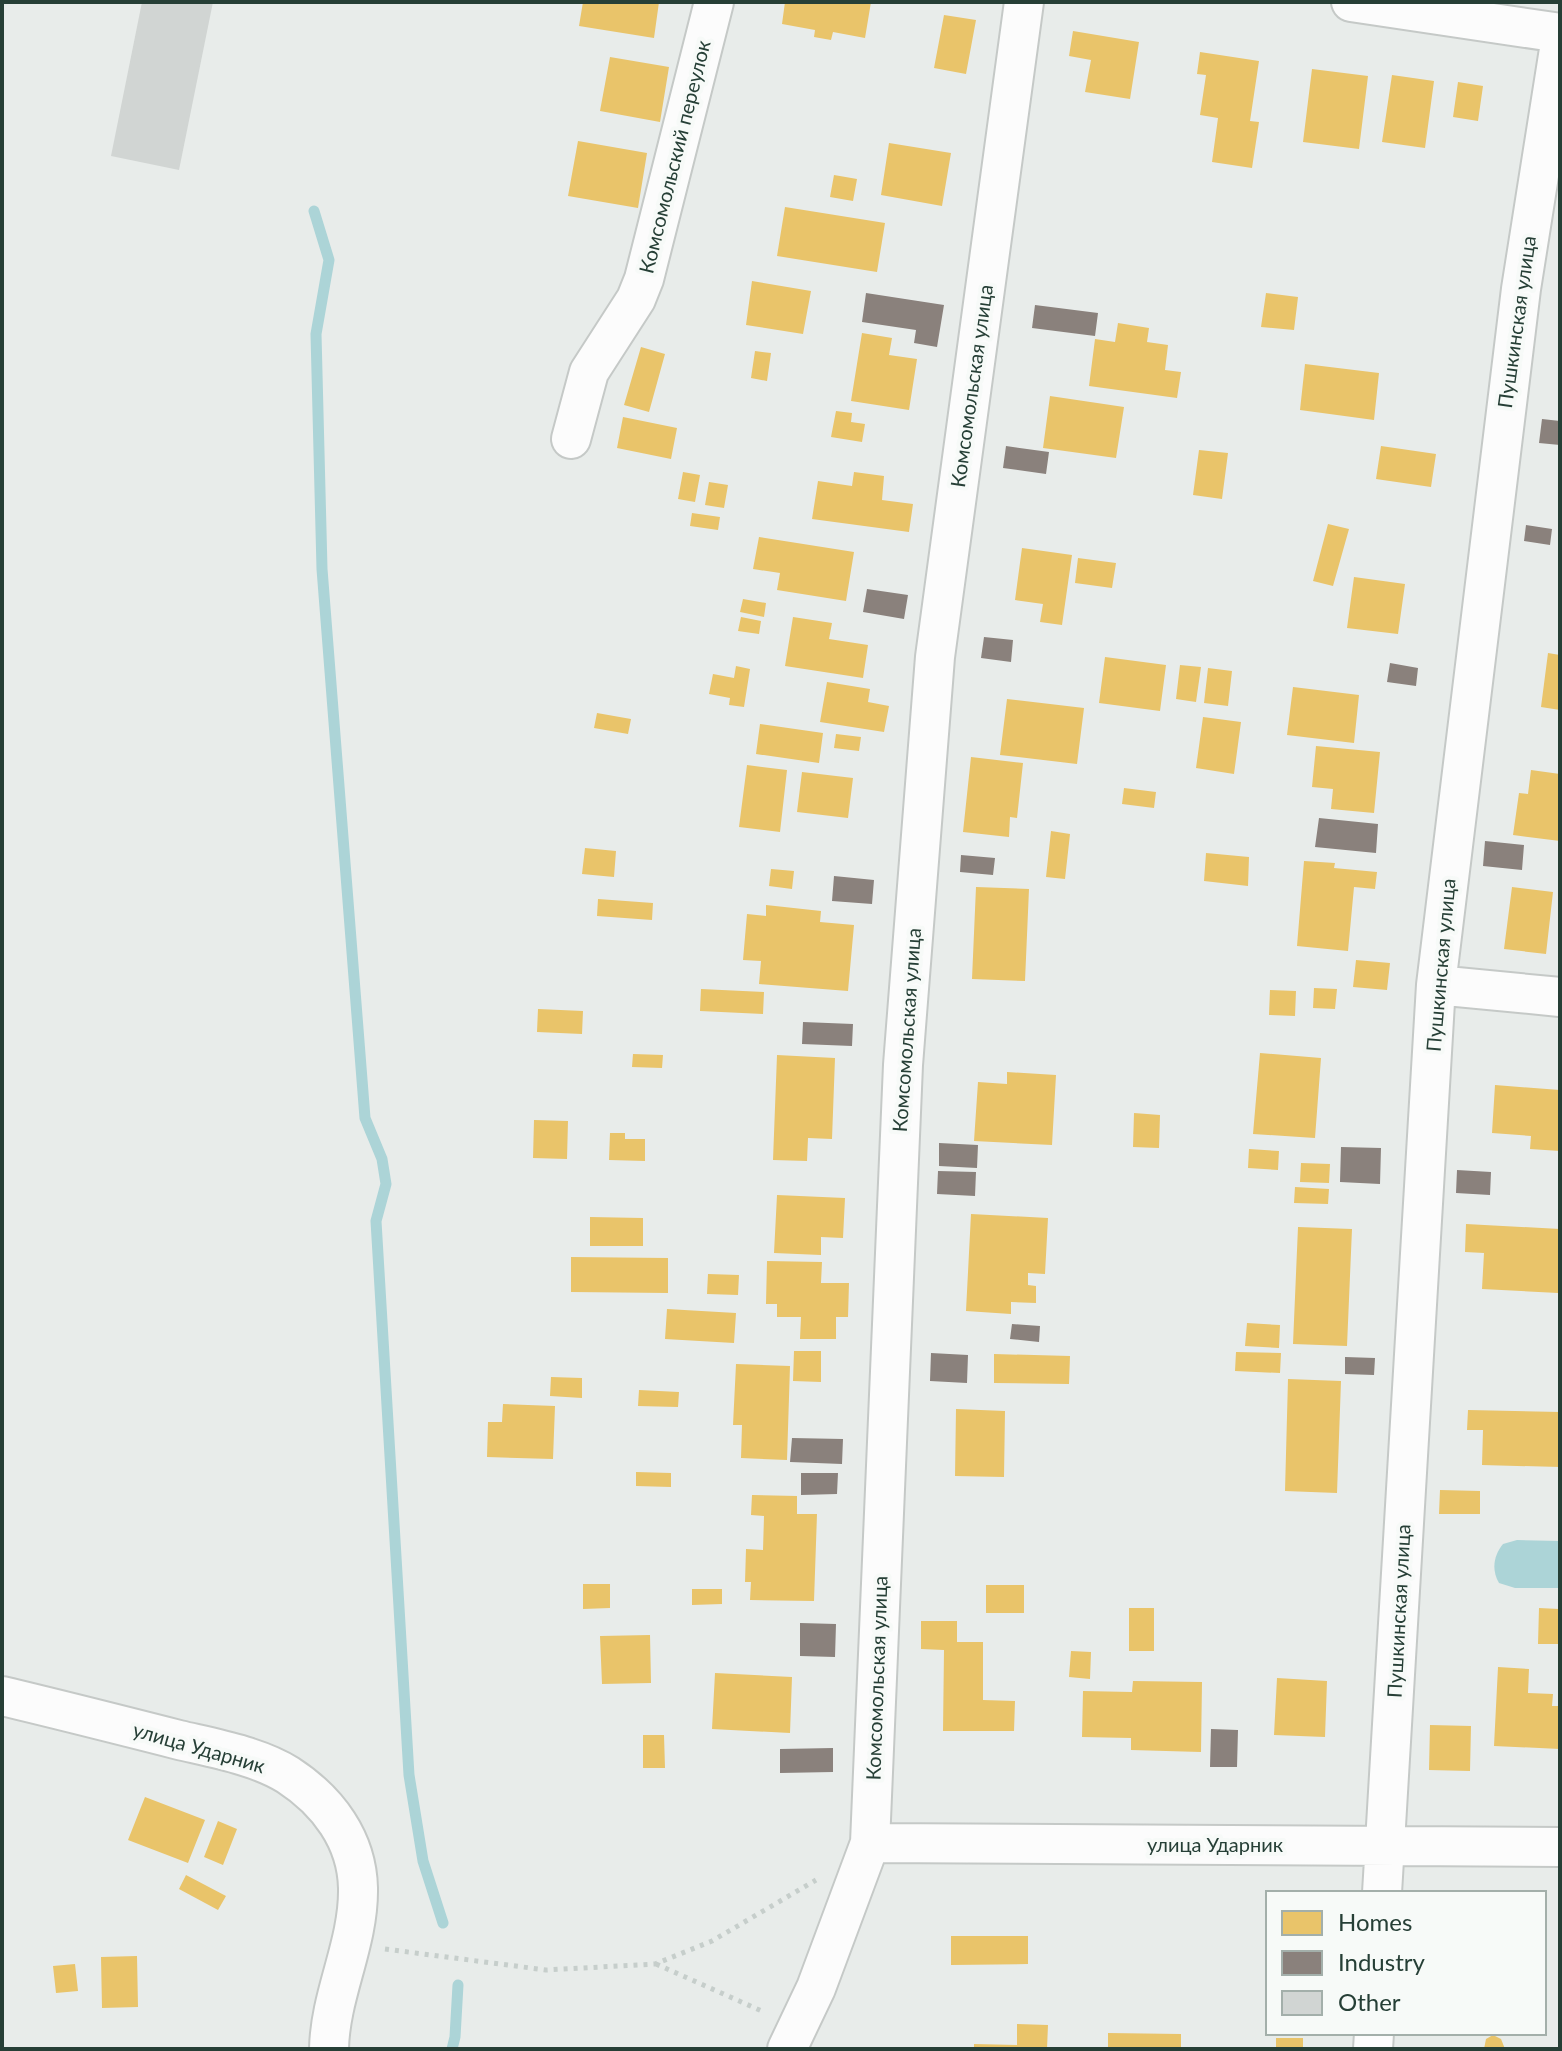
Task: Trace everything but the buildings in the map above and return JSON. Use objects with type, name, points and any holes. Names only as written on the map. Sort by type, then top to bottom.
[{"type":"street","name":"Комсомольский переулок","points":[[571,439],[589,372],[636,299],[644,279],[714,2]]},
{"type":"street","name":"Комсомольская улица","points":[[791,2041],[816,1988],[870,1843],[903,1065],[935,657],[1024,2]]},
{"type":"street","points":[[1351,2],[1560,33]]},
{"type":"street","name":"Пушкинская улица","points":[[1382,1891],[1436,985],[1521,289],[1560,43]]},
{"type":"street","points":[[1436,985],[1560,997]]},
{"type":"street","name":"улица Ударник","points":[[2,1696],[237,1754],[287,1774],[326,1807],[351,1843],[358,1888],[352,1941],[336,1995],[329,2049]]},
{"type":"street","name":"улица Ударник","points":[[870,1843],[1560,1847]]},
{"type":"path","points":[[352,1941],[396,1952],[546,1970],[655,1964],[712,1941],[822,1875]]},
{"type":"path","points":[[655,1964],[776,2018],[791,2041]]},
{"type":"water","points":[[1517,1540],[1560,1541],[1560,1588],[1515,1588],[1499,1583],[1494,1567],[1497,1553],[1503,1544]]},
{"type":"waterway","points":[[314,211],[329,260],[316,334],[322,569],[365,1118],[382,1159],[386,1184],[376,1221],[409,1775],[423,1861],[443,1923]]},
{"type":"waterway","points":[[452,2049],[458,1985]]}]
